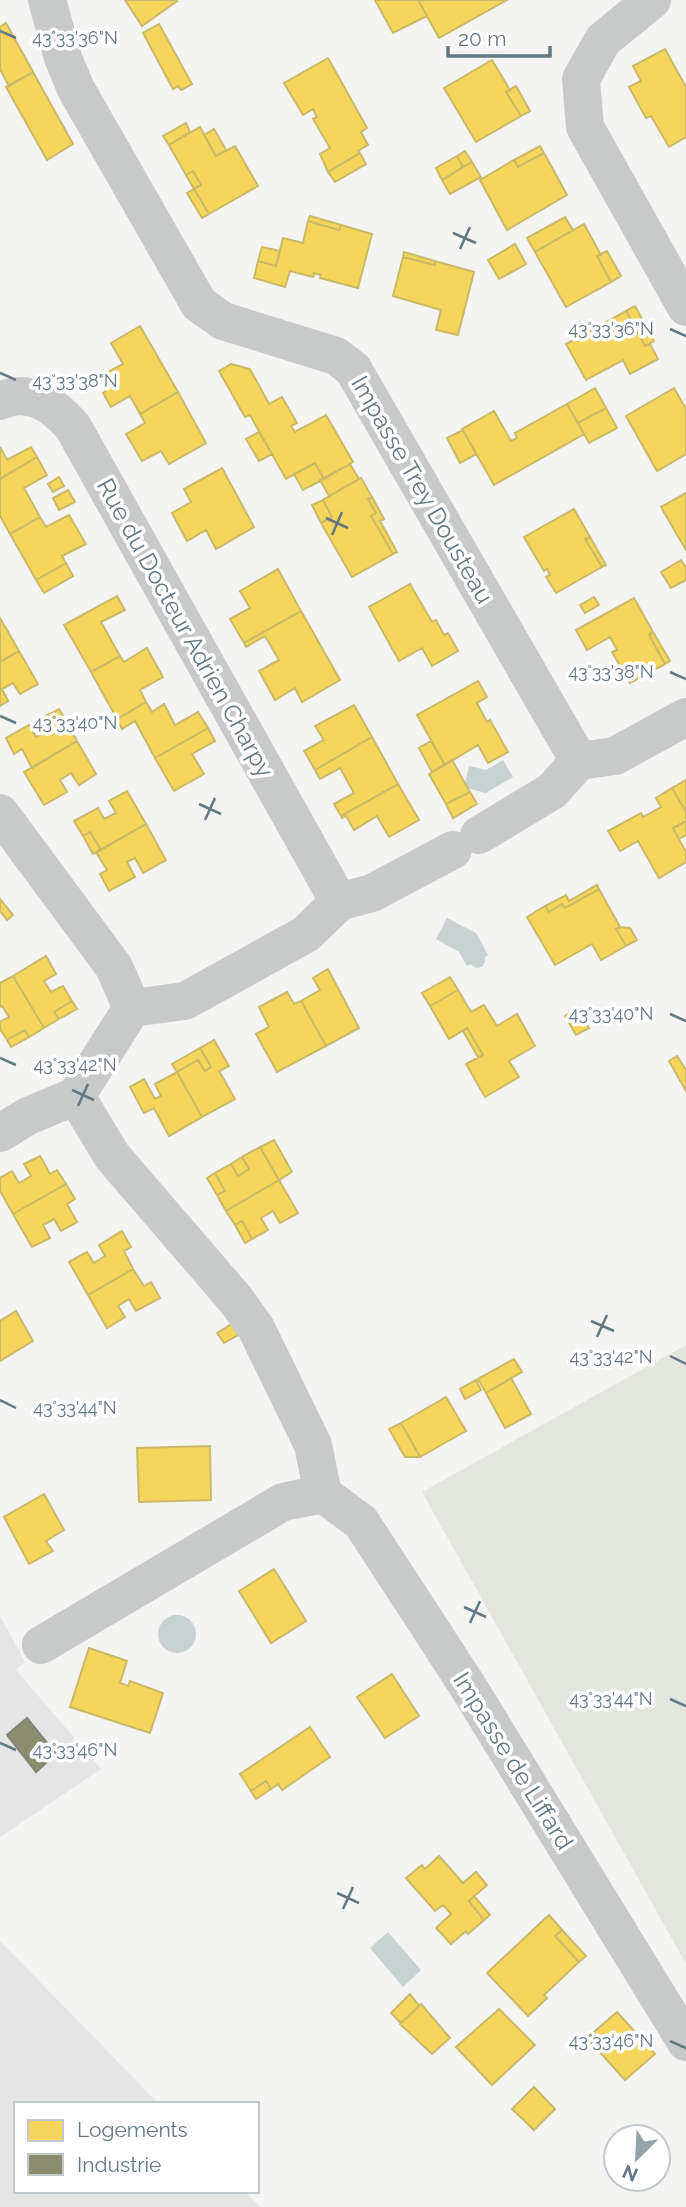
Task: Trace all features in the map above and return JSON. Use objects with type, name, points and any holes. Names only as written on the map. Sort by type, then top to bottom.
[{"type":"street","name":"Impasse Trey Dousteau","points":[[47,0],[63,58],[76,89],[200,304],[223,321],[336,356],[353,369],[579,761]]},
{"type":"street","points":[[648,1],[603,40],[581,79],[585,127],[686,307]]},
{"type":"street","name":"Rue du Docteur Adrien Charpy","points":[[0,401],[12,396],[37,399],[57,410],[73,427],[339,902]]},
{"type":"street","points":[[132,1008],[185,1001],[306,934],[339,902],[372,893],[552,791],[579,761],[615,756],[686,717]]},
{"type":"street","points":[[0,813],[114,967],[132,1008]]},
{"type":"street","points":[[0,1133],[28,1116],[76,1096],[132,1008]]},
{"type":"street","points":[[41,1645],[283,1502],[323,1494],[313,1445],[256,1328],[236,1300],[112,1156],[76,1096]]},
{"type":"street","name":"Impasse de Liffard","points":[[323,1494],[361,1522],[467,1685],[686,2042]]},
{"type":"shaded area","points":[[503,760],[513,777],[486,793],[467,788],[465,783],[469,766],[486,770]]},
{"type":"shaded area","points":[[447,918],[476,933],[488,955],[482,967],[476,968],[471,964],[467,966],[459,952],[436,939]]},
{"type":"shaded area","points":[[686,1345],[686,1964],[422,1492]]},
{"type":"shaded area","points":[[177,1615],[191,1620],[196,1634],[191,1648],[177,1653],[163,1648],[158,1634],[163,1620]]},
{"type":"shaded area","points":[[0,1616],[25,1662],[16,1670],[101,1769],[0,1837]]},
{"type":"shaded area","points":[[388,1932],[421,1970],[403,1987],[370,1948]]},
{"type":"shaded area","points":[[0,1941],[157,2102],[14,2102],[14,2193],[247,2193],[260,2207],[0,2207]]},
{"type":"building: Logements","points":[[125,0],[176,0],[177,1],[142,26]]},
{"type":"building: Logements","points":[[375,0],[418,0],[427,16],[393,33]]},
{"type":"building: Logements","points":[[418,0],[507,0],[439,38]]},
{"type":"building: Logements","points":[[6,23],[33,72],[9,86],[0,69],[0,27]]},
{"type":"building: Logements","points":[[159,24],[192,84],[181,90],[178,86],[173,89],[143,33]]},
{"type":"building: Logements","points":[[665,49],[686,87],[686,137],[669,147],[651,116],[646,118],[629,87],[641,81],[633,66]]},
{"type":"building: Logements","points":[[328,58],[367,128],[361,132],[368,145],[358,151],[360,153],[328,172],[320,154],[330,148],[313,119],[317,117],[313,109],[303,115],[284,83]]},
{"type":"building: Logements","points":[[492,60],[510,90],[506,92],[521,116],[476,142],[444,88]]},
{"type":"building: Logements","points":[[33,72],[73,144],[47,160],[6,87]]},
{"type":"building: Logements","points":[[516,86],[530,111],[521,116],[506,92]]},
{"type":"building: Logements","points":[[186,123],[190,132],[169,145],[163,136]]},
{"type":"building: Logements","points":[[200,127],[216,156],[235,146],[258,186],[209,214],[194,189],[201,185],[193,171],[186,175],[169,145]]},
{"type":"building: Logements","points":[[214,129],[226,150],[216,156],[204,135]]},
{"type":"building: Logements","points":[[540,146],[544,153],[518,167],[514,160]]},
{"type":"building: Logements","points":[[465,151],[472,162],[463,167],[457,156]]},
{"type":"building: Logements","points":[[360,153],[366,164],[335,182],[328,172]]},
{"type":"building: Logements","points":[[544,153],[567,195],[507,230],[480,180],[514,160],[518,167]]},
{"type":"building: Logements","points":[[457,156],[463,167],[442,180],[436,168]]},
{"type":"building: Logements","points":[[472,162],[481,177],[450,194],[442,180]]},
{"type":"building: Logements","points":[[193,171],[201,185],[194,189],[186,175]]},
{"type":"building: Logements","points":[[194,189],[209,214],[202,218],[187,193]]},
{"type":"building: Logements","points":[[310,216],[341,225],[339,230],[308,221]]},
{"type":"building: Logements","points":[[565,217],[573,230],[535,252],[527,238]]},
{"type":"building: Logements","points":[[308,221],[339,230],[341,225],[372,234],[358,288],[320,278],[321,275],[314,273],[313,277],[290,271],[285,287],[254,278],[258,261],[276,266],[283,238],[303,243]]},
{"type":"building: Logements","points":[[584,224],[601,255],[597,256],[611,282],[566,307],[535,252]]},
{"type":"building: Logements","points":[[515,244],[526,264],[499,279],[488,260]]},
{"type":"building: Logements","points":[[262,247],[280,251],[276,266],[258,261]]},
{"type":"building: Logements","points":[[607,251],[621,276],[611,282],[597,256]]},
{"type":"building: Logements","points":[[404,252],[435,261],[435,265],[403,257]]},
{"type":"building: Logements","points":[[403,257],[435,265],[435,261],[474,272],[458,335],[436,330],[441,310],[393,296]]},
{"type":"building: Logements","points":[[635,306],[654,341],[645,346],[626,311]]},
{"type":"building: Logements","points":[[626,311],[645,346],[650,344],[658,359],[630,374],[623,360],[586,380],[566,344]]},
{"type":"building: Logements","points":[[140,326],[178,392],[140,414],[130,396],[111,407],[103,393],[107,390],[99,377],[123,364],[111,343]]},
{"type":"building: Logements","points":[[231,364],[250,369],[269,404],[282,397],[297,423],[291,426],[295,432],[326,415],[353,462],[324,479],[315,463],[286,479],[250,415],[245,417],[219,371]]},
{"type":"building: Logements","points":[[595,388],[606,408],[578,423],[567,404]]},
{"type":"building: Logements","points":[[674,388],[686,409],[686,454],[657,471],[626,416]]},
{"type":"building: Logements","points":[[178,392],[206,443],[169,464],[161,451],[142,461],[126,434],[145,423],[140,414]]},
{"type":"building: Logements","points":[[567,404],[584,434],[494,485],[462,429],[494,411],[511,441],[517,438],[515,433]]},
{"type":"building: Logements","points":[[606,408],[617,428],[589,443],[578,423]]},
{"type":"building: Logements","points":[[463,430],[476,454],[460,463],[447,438]]},
{"type":"building: Logements","points":[[259,432],[272,454],[259,461],[246,439]]},
{"type":"building: Logements","points":[[0,447],[7,460],[31,447],[37,457],[0,479]]},
{"type":"building: Logements","points":[[37,457],[47,475],[24,488],[40,517],[10,534],[0,516],[0,479]]},
{"type":"building: Logements","points":[[315,463],[324,479],[303,490],[294,474]]},
{"type":"building: Logements","points":[[350,464],[359,479],[329,496],[320,480]]},
{"type":"building: Logements","points":[[222,468],[254,527],[216,549],[206,530],[187,541],[172,513],[191,502],[184,489]]},
{"type":"building: Logements","points":[[59,477],[64,486],[53,492],[48,484]]},
{"type":"building: Logements","points":[[361,478],[372,497],[368,499],[376,513],[371,516],[393,554],[352,577],[321,523],[332,517],[323,500]]},
{"type":"building: Logements","points":[[68,490],[75,502],[59,510],[53,498]]},
{"type":"building: Logements","points":[[686,493],[686,550],[661,507]]},
{"type":"building: Logements","points":[[372,497],[384,519],[380,521],[397,552],[393,554],[371,516],[376,513],[368,499]]},
{"type":"building: Logements","points":[[323,500],[332,517],[321,523],[312,505]]},
{"type":"building: Logements","points":[[574,509],[590,537],[585,539],[602,567],[556,593],[546,577],[550,575],[547,569],[544,571],[524,537]]},
{"type":"building: Logements","points":[[69,515],[86,544],[62,556],[66,563],[36,580],[10,534],[40,517],[46,527]]},
{"type":"building: Logements","points":[[590,537],[606,565],[602,567],[585,539]]},
{"type":"building: Logements","points":[[681,560],[686,568],[686,580],[671,588],[661,572]]},
{"type":"building: Logements","points":[[66,563],[73,576],[44,593],[36,580]]},
{"type":"building: Logements","points":[[278,569],[301,611],[244,643],[230,619],[250,608],[240,591]]},
{"type":"building: Logements","points":[[410,584],[432,622],[436,620],[444,635],[448,633],[458,651],[432,666],[422,648],[399,661],[369,607]]},
{"type":"building: Logements","points":[[117,596],[125,610],[101,622],[120,656],[91,672],[64,625]]},
{"type":"building: Logements","points":[[594,597],[599,605],[585,613],[580,605]]},
{"type":"building: Logements","points":[[634,598],[653,632],[649,635],[665,664],[630,683],[612,652],[617,650],[610,637],[587,650],[576,630]]},
{"type":"building: Logements","points":[[301,611],[340,680],[302,702],[295,688],[275,700],[259,671],[279,660],[265,636],[246,647],[244,643]]},
{"type":"building: Logements","points":[[0,618],[19,651],[0,662]]},
{"type":"building: Logements","points":[[653,632],[670,661],[665,664],[649,635]]},
{"type":"building: Logements","points":[[147,648],[163,677],[140,690],[146,702],[117,719],[91,672],[120,656],[124,662]]},
{"type":"building: Logements","points":[[19,651],[38,684],[20,694],[13,683],[2,689],[8,701],[0,706],[0,662]]},
{"type":"building: Logements","points":[[478,681],[487,697],[477,703],[508,752],[488,763],[478,745],[445,765],[417,715]]},
{"type":"building: Logements","points":[[146,702],[152,712],[164,704],[175,725],[198,712],[208,728],[155,758],[135,721],[122,729],[117,719]]},
{"type":"building: Logements","points":[[354,705],[372,737],[315,770],[304,751],[324,740],[315,726]]},
{"type":"building: Logements","points":[[59,709],[77,741],[32,768],[22,749],[14,754],[6,738],[29,725],[36,737],[47,731],[40,719]]},
{"type":"building: Logements","points":[[208,728],[215,741],[192,754],[204,774],[174,791],[155,758]]},
{"type":"building: Logements","points":[[372,737],[398,784],[341,816],[334,804],[354,793],[340,768],[320,779],[315,770]]},
{"type":"building: Logements","points":[[77,741],[96,774],[79,785],[71,773],[60,780],[67,792],[44,805],[24,772]]},
{"type":"building: Logements","points":[[431,741],[445,765],[432,772],[419,748]]},
{"type":"building: Logements","points":[[452,760],[470,792],[446,804],[429,774]]},
{"type":"building: Logements","points":[[686,780],[686,812],[672,788]]},
{"type":"building: Logements","points":[[398,784],[419,820],[389,837],[377,816],[354,830],[346,816],[342,818],[341,816]]},
{"type":"building: Logements","points":[[672,788],[686,812],[686,821],[673,828],[686,852],[686,862],[659,878],[638,841],[620,851],[608,831],[641,813],[643,817],[661,807],[656,798]]},
{"type":"building: Logements","points":[[127,791],[146,824],[101,850],[90,832],[83,836],[74,821],[98,808],[104,819],[116,813],[109,801]]},
{"type":"building: Logements","points":[[470,792],[477,804],[453,818],[446,804]]},
{"type":"building: Logements","points":[[686,821],[686,835],[679,839],[673,828]]},
{"type":"building: Logements","points":[[146,824],[166,860],[143,873],[135,858],[127,862],[135,877],[109,891],[100,874],[107,870],[96,852]]},
{"type":"building: Logements","points":[[90,832],[101,850],[93,854],[83,836]]},
{"type":"building: Logements","points":[[597,885],[599,889],[565,908],[562,904],[549,912],[545,906],[566,895],[569,901]]},
{"type":"building: Logements","points":[[599,889],[620,927],[616,929],[626,946],[601,960],[592,944],[555,965],[527,917],[545,906],[549,912],[562,904],[565,908]]},
{"type":"building: Logements","points":[[0,899],[13,915],[7,920],[0,911]]},
{"type":"building: Logements","points":[[630,928],[637,940],[626,946],[616,929]]},
{"type":"building: Logements","points":[[46,956],[56,974],[44,981],[51,992],[63,986],[72,1001],[54,1012],[59,1019],[44,1028],[13,976]]},
{"type":"building: Logements","points":[[328,969],[359,1028],[326,1046],[301,1001],[320,990],[313,978]]},
{"type":"building: Logements","points":[[13,976],[44,1028],[29,1037],[25,1030],[7,1040],[0,1029],[0,1022],[9,1017],[2,1006],[0,1007],[0,983]]},
{"type":"building: Logements","points":[[450,977],[458,990],[430,1006],[422,993]]},
{"type":"building: Logements","points":[[458,990],[471,1012],[484,1005],[497,1026],[517,1014],[535,1046],[509,1061],[519,1077],[485,1097],[466,1064],[483,1055],[467,1028],[449,1039],[430,1006]]},
{"type":"building: Logements","points":[[287,992],[294,1004],[301,1001],[326,1046],[277,1072],[256,1034],[269,1027],[259,1007]]},
{"type":"building: Logements","points":[[72,1001],[77,1009],[59,1019],[54,1012]]},
{"type":"building: Logements","points":[[577,1008],[589,1028],[576,1035],[565,1016]]},
{"type":"building: Logements","points":[[467,1028],[483,1055],[478,1057],[463,1031]]},
{"type":"building: Logements","points":[[25,1030],[29,1037],[11,1047],[7,1040]]},
{"type":"building: Logements","points":[[214,1040],[229,1066],[219,1071],[235,1099],[202,1117],[177,1072],[198,1060],[205,1071],[211,1067],[200,1048]]},
{"type":"building: Logements","points":[[200,1048],[211,1067],[205,1071],[198,1060],[177,1072],[172,1064]]},
{"type":"building: Logements","points":[[677,1056],[686,1070],[686,1091],[669,1061]]},
{"type":"building: Logements","points":[[177,1072],[202,1117],[169,1136],[154,1108],[144,1113],[130,1087],[144,1079],[155,1099],[161,1096],[155,1084]]},
{"type":"building: Logements","points":[[274,1140],[292,1172],[279,1180],[260,1147]]},
{"type":"building: Logements","points":[[260,1147],[279,1180],[226,1211],[217,1195],[225,1191],[215,1173],[231,1164],[238,1176],[249,1169],[242,1157]]},
{"type":"building: Logements","points":[[40,1156],[50,1174],[57,1170],[66,1184],[13,1214],[0,1191],[0,1178],[12,1171],[19,1183],[31,1176],[24,1164]]},
{"type":"building: Logements","points":[[242,1157],[249,1169],[238,1176],[231,1164]]},
{"type":"building: Logements","points":[[215,1173],[225,1191],[217,1195],[207,1178]]},
{"type":"building: Logements","points":[[279,1180],[298,1213],[280,1223],[273,1211],[261,1218],[268,1230],[252,1239],[242,1221],[235,1225],[226,1211]]},
{"type":"building: Logements","points":[[66,1184],[75,1199],[67,1204],[77,1222],[61,1231],[54,1219],[43,1225],[50,1238],[32,1247],[13,1214]]},
{"type":"building: Logements","points":[[242,1221],[252,1239],[245,1243],[235,1225]]},
{"type":"building: Logements","points":[[122,1231],[131,1247],[124,1251],[133,1269],[88,1295],[69,1262],[87,1252],[94,1263],[105,1256],[99,1245]]},
{"type":"building: Logements","points":[[133,1269],[144,1286],[151,1282],[160,1298],[136,1311],[129,1299],[118,1306],[125,1317],[107,1328],[88,1295]]},
{"type":"building: Logements","points":[[16,1311],[33,1341],[0,1361],[0,1321]]},
{"type":"building: Logements","points":[[232,1324],[238,1335],[224,1343],[217,1333]]},
{"type":"building: Logements","points":[[514,1359],[522,1372],[486,1393],[478,1379]]},
{"type":"building: Logements","points":[[511,1378],[531,1414],[505,1428],[486,1393]]},
{"type":"building: Logements","points":[[476,1380],[481,1390],[465,1399],[460,1389]]},
{"type":"building: Logements","points":[[446,1397],[466,1431],[420,1457],[401,1423]]},
{"type":"building: Logements","points":[[401,1423],[420,1457],[405,1457],[389,1429]]},
{"type":"building: Logements","points":[[210,1446],[211,1500],[139,1502],[137,1448]]},
{"type":"building: Logements","points":[[44,1494],[64,1530],[46,1541],[53,1551],[29,1564],[4,1517]]},
{"type":"building: Logements","points":[[274,1569],[306,1621],[271,1643],[239,1591]]},
{"type":"building: Logements","points":[[89,1648],[127,1661],[120,1683],[128,1686],[130,1681],[163,1693],[150,1733],[70,1707]]},
{"type":"building: Logements","points":[[392,1674],[419,1716],[385,1738],[357,1697]]},
{"type":"building: Logements","points":[[310,1727],[330,1757],[282,1790],[278,1784],[271,1789],[266,1781],[251,1791],[240,1774]]},
{"type":"building: Logements","points":[[266,1781],[271,1789],[256,1799],[251,1791]]},
{"type":"building: Logements","points":[[439,1856],[463,1883],[476,1872],[487,1885],[469,1901],[484,1920],[451,1944],[436,1928],[451,1914],[443,1905],[435,1911],[406,1878],[422,1865],[425,1869]]},
{"type":"building: Logements","points":[[474,1896],[490,1915],[484,1920],[469,1901]]},
{"type":"building: Logements","points":[[549,1915],[562,1930],[555,1936],[579,1962],[544,1995],[547,1998],[528,2016],[487,1973]]},
{"type":"building: Logements","points":[[562,1930],[586,1956],[579,1962],[555,1936]]},
{"type":"building: Logements","points":[[410,1994],[419,2006],[401,2023],[391,2013]]},
{"type":"building: Logements","points":[[421,2004],[450,2038],[432,2054],[400,2024]]},
{"type":"building: Logements","points":[[499,2009],[535,2045],[492,2085],[456,2047]]},
{"type":"building: Logements","points":[[617,2012],[655,2054],[625,2080],[587,2038]]},
{"type":"building: Logements","points":[[534,2087],[555,2109],[534,2130],[512,2109]]},
{"type":"building: Industrie","points":[[27,1718],[56,1754],[36,1772],[7,1735]]}]
